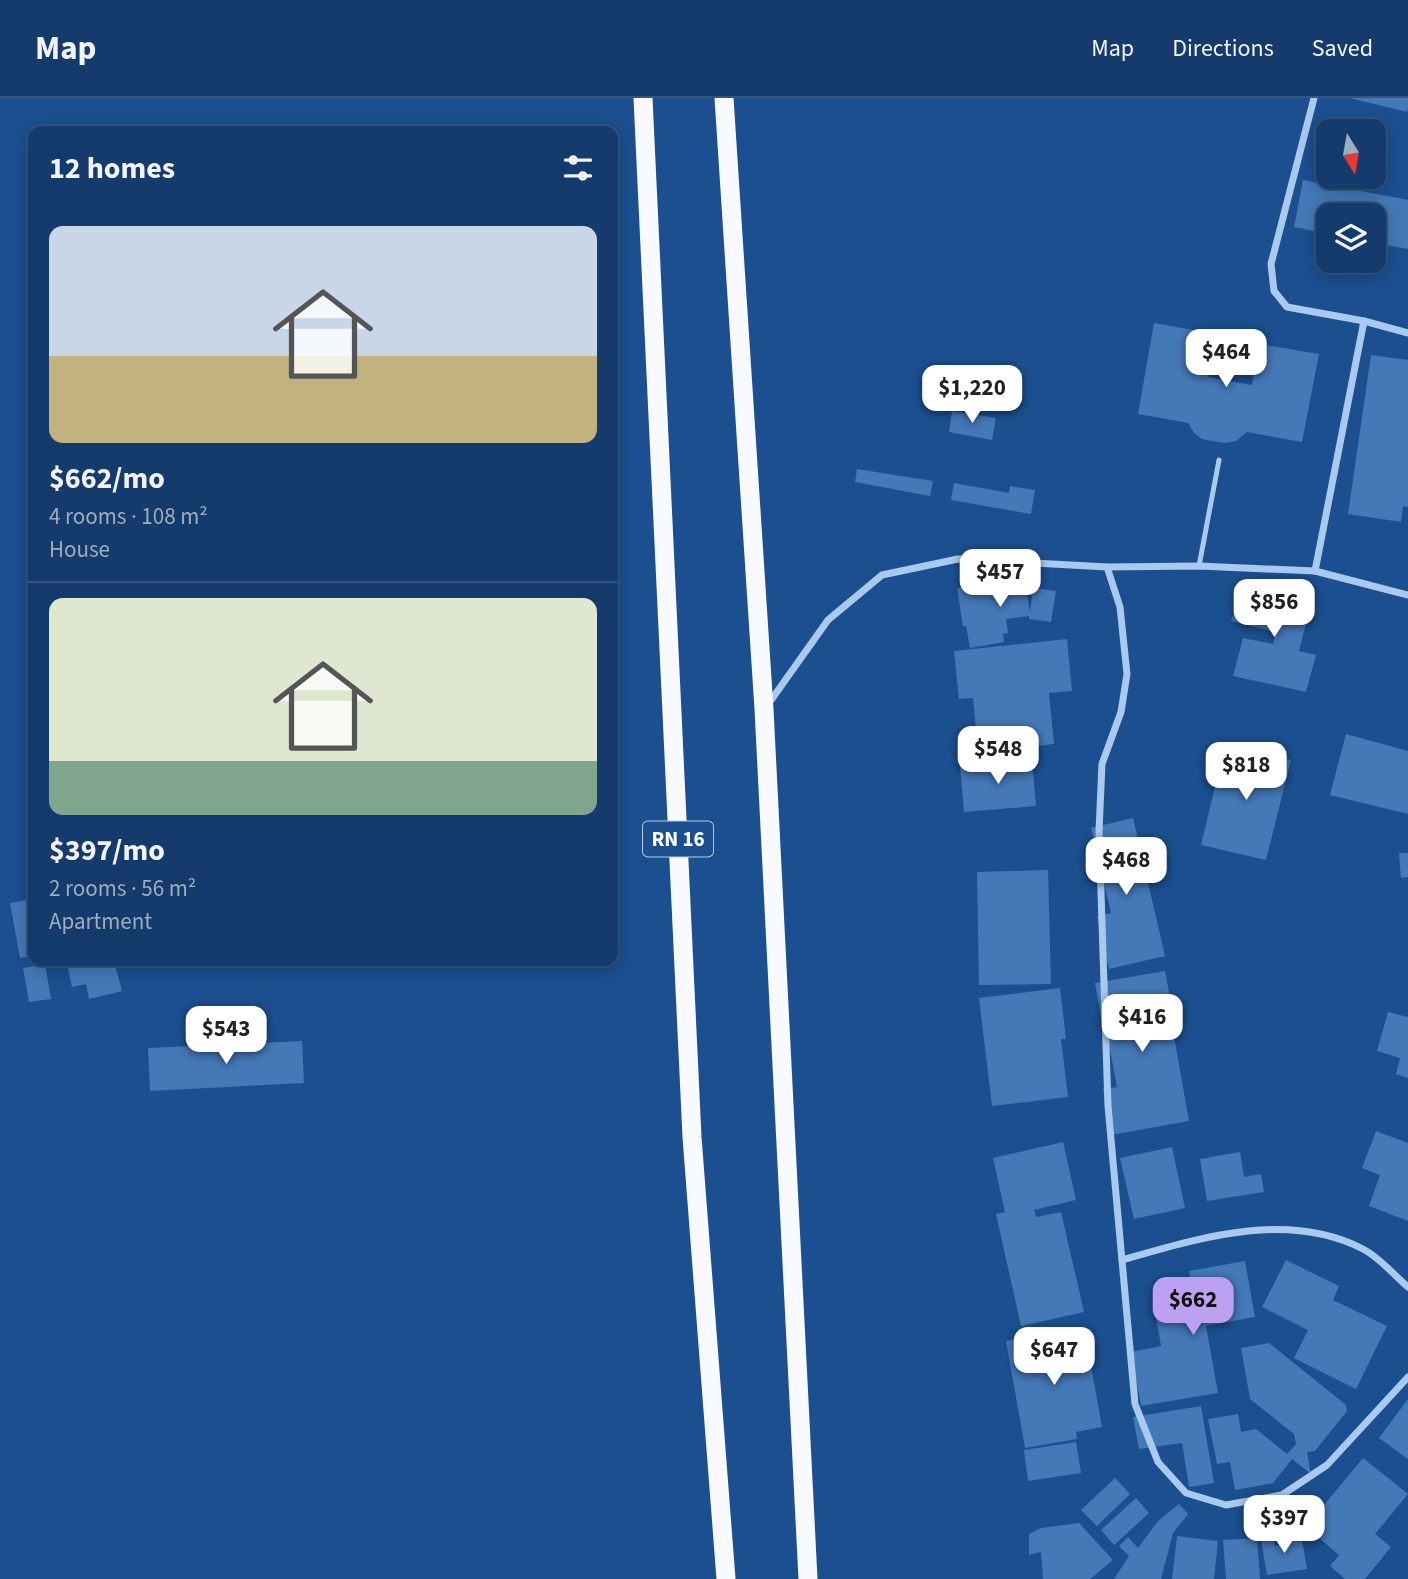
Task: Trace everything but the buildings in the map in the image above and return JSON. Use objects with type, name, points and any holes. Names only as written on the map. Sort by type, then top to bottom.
[{"type":"highway","name":"RN 16","points":[[643,98],[692,1137],[726,1579]]},
{"type":"highway","points":[[724,98],[764,709],[808,1579]]},
{"type":"street","points":[[1314,98],[1271,264],[1274,291],[1287,307],[1364,321],[1408,333]]},
{"type":"street","points":[[1315,571],[1364,321]]},
{"type":"street","points":[[764,709],[828,620],[882,575],[958,559],[1315,571],[1408,595]]},
{"type":"street","points":[[1107,566],[1120,607],[1127,674],[1121,712],[1102,764],[1099,831],[1108,1105],[1135,1404],[1158,1462],[1186,1493],[1226,1506],[1282,1495],[1327,1465],[1408,1377]]},
{"type":"street","points":[[1122,1260],[1182,1243],[1257,1230],[1310,1231],[1364,1250],[1408,1287]]},
{"type":"lane","points":[[1199,566],[1219,460]]}]
